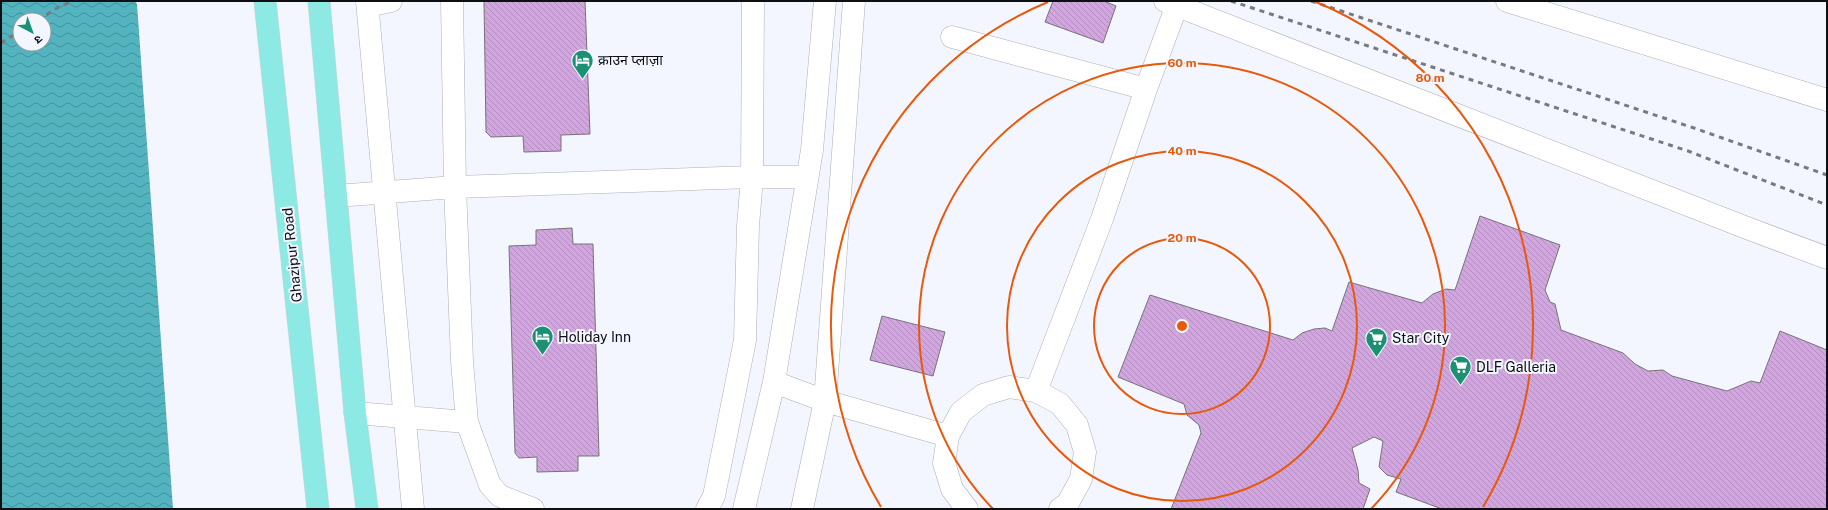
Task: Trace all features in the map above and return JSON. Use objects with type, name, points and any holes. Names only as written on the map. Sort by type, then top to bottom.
[{"type":"main road","name":"Ghazipur Road","points":[[265,1],[318,509]]},
{"type":"main road","points":[[319,1],[355,413],[368,509]]},
{"type":"street","points":[[391,1],[368,3],[413,509]]},
{"type":"street","points":[[452,1],[455,187],[462,361],[467,422],[490,485],[500,496],[533,509]]},
{"type":"street","points":[[707,509],[714,496],[744,340],[748,226],[752,177],[753,1]]},
{"type":"street","points":[[744,509],[774,382],[812,150],[825,1]]},
{"type":"street","points":[[802,509],[825,401],[854,1]]},
{"type":"street","points":[[1507,1],[1827,100]]},
{"type":"street","points":[[1036,390],[1102,219],[1146,89],[1171,3],[1827,258]]},
{"type":"street","points":[[952,37],[1146,89]]},
{"type":"street","points":[[336,196],[455,187],[752,177],[807,177]]},
{"type":"street","points":[[774,382],[825,401],[948,436]]},
{"type":"street","points":[[967,509],[952,489],[944,463],[948,436],[961,412],[983,395],[1009,387],[1036,390],[1060,404],[1077,425],[1084,452],[1081,479],[1068,503],[1060,509]]},
{"type":"street","points":[[355,413],[467,422]]},
{"type":"water","points":[[1,1],[135,1],[137,4],[173,509],[1,509]]},
{"type":"building","points":[[484,1],[585,1],[590,134],[561,135],[561,151],[524,152],[523,136],[491,137],[486,132]]},
{"type":"building","points":[[1053,1],[1104,1],[1116,6],[1103,43],[1045,22]]},
{"type":"building","name":"Star City","points":[[1480,216],[1560,245],[1545,290],[1550,302],[1555,304],[1561,330],[1623,353],[1635,364],[1648,371],[1663,370],[1672,376],[1727,391],[1751,381],[1760,383],[1780,331],[1827,350],[1827,509],[1442,509],[1396,492],[1401,479],[1387,475],[1379,467],[1383,441],[1374,437],[1352,448],[1358,470],[1359,483],[1370,489],[1363,509],[1171,509],[1201,433],[1199,425],[1187,415],[1184,404],[1118,377],[1150,295],[1293,340],[1302,333],[1314,329],[1325,328],[1332,331],[1349,282],[1422,303],[1433,294],[1446,289],[1455,290]]},
{"type":"building","points":[[572,228],[573,244],[593,244],[599,456],[578,456],[578,471],[537,472],[537,457],[519,458],[515,453],[509,246],[536,245],[536,230]]},
{"type":"building","points":[[882,316],[945,332],[933,376],[870,360]]},
{"type":"railway","points":[[51,12],[73,1]]},
{"type":"railway","points":[[1231,1],[1688,151],[1827,205]]},
{"type":"railway","points":[[1311,1],[1694,128],[1827,175]]},
{"type":"railway","points":[[1,43],[12,36]]},
{"type":"place","name":"क्राउन प्लाज़ा","points":[[582,80]]},
{"type":"place","name":"Holiday Inn","points":[[542,356]]},
{"type":"place","name":"Star City","points":[[1377,358]]},
{"type":"place","name":"DLF Galleria","points":[[1460,386]]}]
